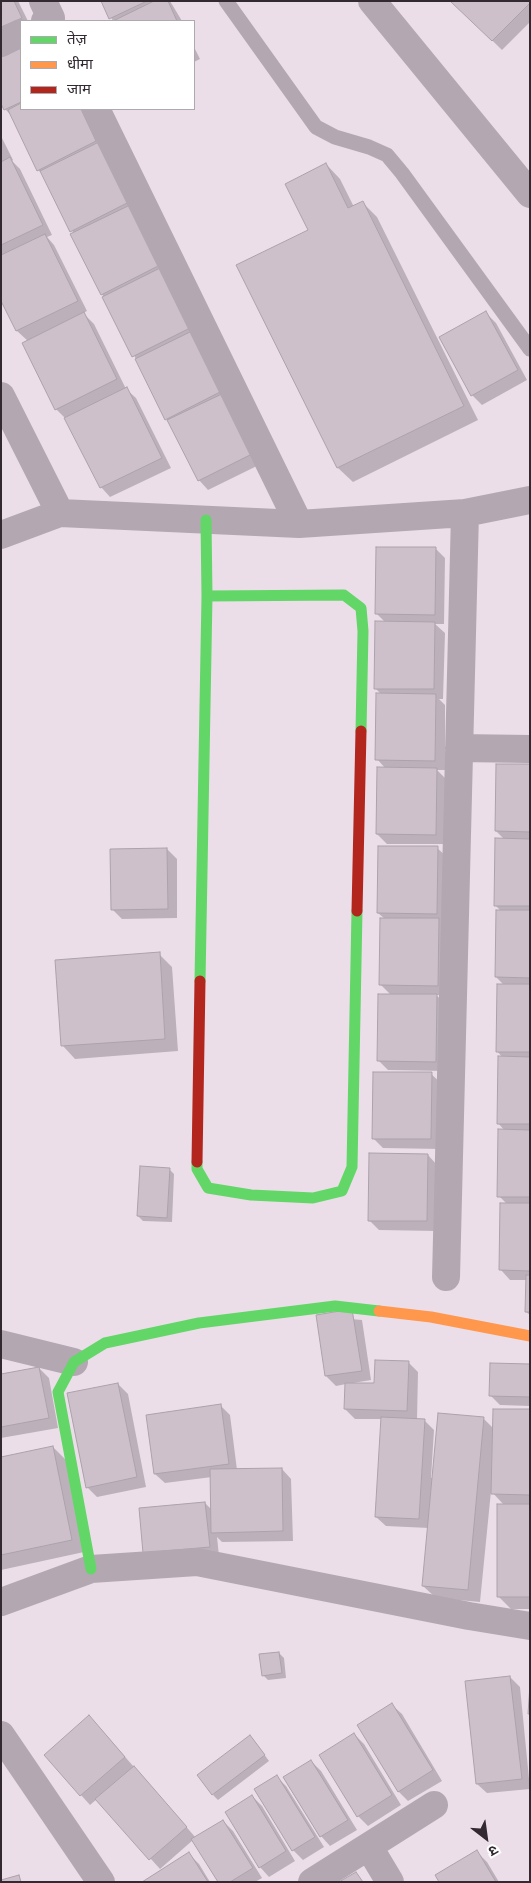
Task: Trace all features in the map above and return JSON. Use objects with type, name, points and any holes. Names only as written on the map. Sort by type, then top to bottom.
[{"type":"street","points":[[372,1],[530,194]]},
{"type":"street","points":[[1,43],[20,34]]},
{"type":"street","points":[[96,110],[299,524]]},
{"type":"street","points":[[1,396],[60,513]]},
{"type":"street","points":[[1,534],[60,513],[299,524],[465,514],[530,500]]},
{"type":"street","points":[[446,1277],[465,514]]},
{"type":"street","points":[[206,520],[208,596],[197,1170],[208,1188],[251,1195],[313,1198],[342,1191],[352,1167],[363,641],[361,608],[344,595],[208,596]]},
{"type":"street","points":[[459,748],[530,748]]},
{"type":"street","points":[[91,1569],[58,1392],[74,1362],[105,1343],[199,1323],[335,1306],[431,1317],[530,1336]]},
{"type":"street","points":[[1,1344],[74,1362]]},
{"type":"street","points":[[1,1602],[91,1569],[197,1562],[470,1616],[530,1626]]},
{"type":"street","points":[[1,1736],[100,1882]]},
{"type":"street","points":[[312,1882],[434,1805]]},
{"type":"street","points":[[369,1847],[390,1882]]},
{"type":"lane","points":[[226,1],[316,127],[335,138],[369,147],[387,155],[402,172],[530,349]]},
{"type":"building","points":[[1,1],[14,1],[22,18],[1,27]]},
{"type":"building","points":[[101,1],[147,1],[109,19]]},
{"type":"building","points":[[154,1],[168,1],[177,20],[115,20]]},
{"type":"building","points":[[450,1],[530,1],[530,3],[492,41]]},
{"type":"building","points":[[20,48],[20,102],[4,110],[1,104],[1,57]]},
{"type":"building","points":[[20,104],[20,110],[81,110],[96,141],[37,171],[8,110]]},
{"type":"building","points":[[99,142],[129,202],[70,232],[40,171]]},
{"type":"building","points":[[10,157],[43,225],[1,245],[1,162]]},
{"type":"building","points":[[326,163],[348,208],[363,201],[464,406],[337,468],[236,265],[308,230],[285,184]]},
{"type":"building","points":[[130,205],[160,265],[101,295],[70,234]]},
{"type":"building","points":[[45,234],[78,301],[16,331],[1,301],[1,255]]},
{"type":"building","points":[[162,267],[192,327],[132,357],[102,297]]},
{"type":"building","points":[[486,311],[518,370],[471,396],[439,337]]},
{"type":"building","points":[[84,312],[117,379],[55,410],[22,343]]},
{"type":"building","points":[[194,330],[224,390],[165,420],[135,359]]},
{"type":"building","points":[[127,387],[162,458],[100,488],[64,418]]},
{"type":"building","points":[[226,392],[256,452],[198,481],[167,420]]},
{"type":"building","points":[[376,547],[436,547],[435,615],[375,614]]},
{"type":"building","points":[[375,621],[435,622],[434,689],[374,689]]},
{"type":"building","points":[[376,693],[436,694],[435,761],[375,760]]},
{"type":"building","points":[[496,764],[530,764],[530,832],[495,831]]},
{"type":"building","points":[[377,767],[437,768],[436,835],[376,834]]},
{"type":"building","points":[[495,838],[530,839],[530,906],[494,906]]},
{"type":"building","points":[[378,846],[438,846],[437,914],[377,913]]},
{"type":"building","points":[[167,848],[168,909],[111,910],[110,849]]},
{"type":"building","points":[[496,910],[530,910],[530,978],[495,977]]},
{"type":"building","points":[[380,918],[439,918],[438,986],[379,985]]},
{"type":"building","points":[[160,952],[165,1039],[61,1046],[55,960]]},
{"type":"building","points":[[497,984],[530,984],[530,1052],[496,1052]]},
{"type":"building","points":[[378,994],[437,994],[436,1062],[377,1061]]},
{"type":"building","points":[[498,1056],[530,1057],[530,1124],[497,1124]]},
{"type":"building","points":[[373,1072],[432,1072],[431,1139],[372,1139]]},
{"type":"building","points":[[498,1129],[530,1130],[530,1197],[497,1197]]},
{"type":"building","points":[[369,1153],[428,1154],[427,1221],[368,1221]]},
{"type":"building","points":[[140,1166],[170,1168],[167,1218],[137,1216]]},
{"type":"building","points":[[500,1203],[530,1203],[530,1271],[499,1270]]},
{"type":"building","points":[[526,1275],[530,1275],[530,1312],[525,1312]]},
{"type":"building","points":[[352,1309],[362,1371],[325,1376],[316,1315]]},
{"type":"building","points":[[375,1360],[409,1361],[407,1411],[344,1409],[345,1383],[374,1383]]},
{"type":"building","points":[[490,1363],[530,1364],[530,1397],[489,1396]]},
{"type":"building","points":[[39,1367],[49,1418],[1,1427],[1,1374]]},
{"type":"building","points":[[118,1383],[137,1477],[86,1488],[67,1393]]},
{"type":"building","points":[[221,1404],[229,1464],[154,1474],[146,1415]]},
{"type":"building","points":[[493,1409],[530,1409],[530,1495],[491,1494]]},
{"type":"building","points":[[438,1413],[484,1417],[468,1590],[422,1586]]},
{"type":"building","points":[[381,1417],[425,1419],[419,1519],[375,1517]]},
{"type":"building","points":[[53,1446],[72,1540],[1,1555],[1,1457]]},
{"type":"building","points":[[282,1468],[283,1531],[211,1533],[210,1469]]},
{"type":"building","points":[[205,1502],[210,1547],[143,1553],[139,1508]]},
{"type":"building","points":[[497,1504],[530,1504],[530,1597],[497,1597]]},
{"type":"building","points":[[279,1652],[282,1673],[262,1676],[259,1654]]},
{"type":"building","points":[[510,1676],[522,1779],[476,1784],[465,1681]]},
{"type":"building","points":[[530,1685],[530,1714],[528,1714]]},
{"type":"building","points":[[392,1703],[433,1770],[398,1792],[357,1725]]},
{"type":"building","points":[[89,1715],[125,1757],[80,1796],[44,1755]]},
{"type":"building","points":[[354,1733],[392,1795],[357,1817],[319,1755]]},
{"type":"building","points":[[250,1735],[265,1755],[212,1795],[197,1775]]},
{"type":"building","points":[[311,1760],[348,1820],[320,1837],[283,1777]]},
{"type":"building","points":[[134,1766],[187,1827],[149,1860],[95,1799]]},
{"type":"building","points":[[277,1775],[315,1837],[292,1851],[254,1789]]},
{"type":"building","points":[[252,1795],[286,1851],[259,1868],[225,1812]]},
{"type":"building","points":[[223,1820],[253,1868],[230,1882],[218,1882],[191,1839]]},
{"type":"building","points":[[477,1850],[496,1882],[439,1882],[435,1875]]},
{"type":"building","points":[[189,1852],[208,1882],[142,1882]]},
{"type":"building","points":[[356,1872],[363,1882],[339,1882]]},
{"type":"building","points":[[19,1875],[21,1882],[1,1882],[1,1880]]},
{"type":"traffic: fast","points":[[200,981],[207,596],[206,520]]},
{"type":"traffic: fast","points":[[207,596],[344,595],[361,608],[363,631],[361,731]]},
{"type":"traffic: fast","points":[[197,1162],[197,1169],[208,1188],[251,1195],[313,1198],[342,1191],[352,1167],[357,911]]},
{"type":"traffic: fast","points":[[91,1569],[58,1392],[74,1362],[105,1343],[199,1323],[335,1306],[379,1311]]},
{"type":"traffic: slow","points":[[379,1311],[431,1317],[530,1336]]},
{"type":"traffic: jam","points":[[357,911],[361,731]]},
{"type":"traffic: jam","points":[[197,1162],[200,981]]}]
